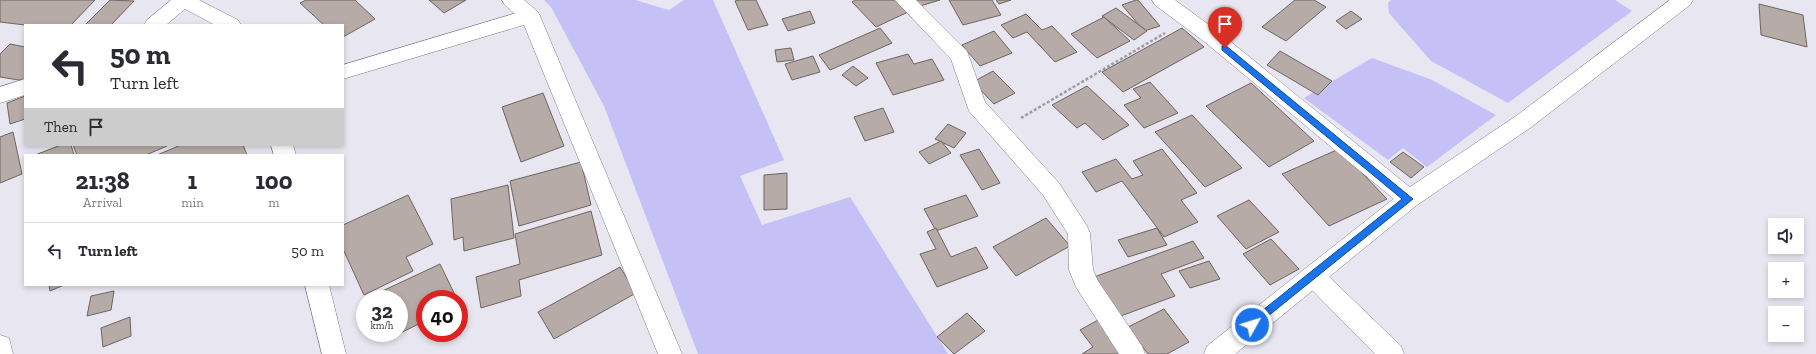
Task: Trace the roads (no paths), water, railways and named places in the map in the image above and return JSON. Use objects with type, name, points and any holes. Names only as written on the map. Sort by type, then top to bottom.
[{"type":"street","points":[[155,24],[183,0],[228,24]]},
{"type":"street","points":[[512,0],[530,16],[670,354]]},
{"type":"street","points":[[905,0],[960,56],[976,105],[1051,189],[1079,233],[1081,270],[1088,287],[1133,354]]},
{"type":"street","points":[[1162,0],[1219,43],[1408,199]]},
{"type":"street","points":[[1216,354],[1408,199],[1523,122],[1684,0]]},
{"type":"street","points":[[344,72],[530,16]]},
{"type":"street","points":[[0,95],[24,87]]},
{"type":"street","points":[[1313,276],[1392,354]]},
{"type":"street","points":[[317,286],[334,354]]},
{"type":"street","points":[[0,346],[1,354]]}]
